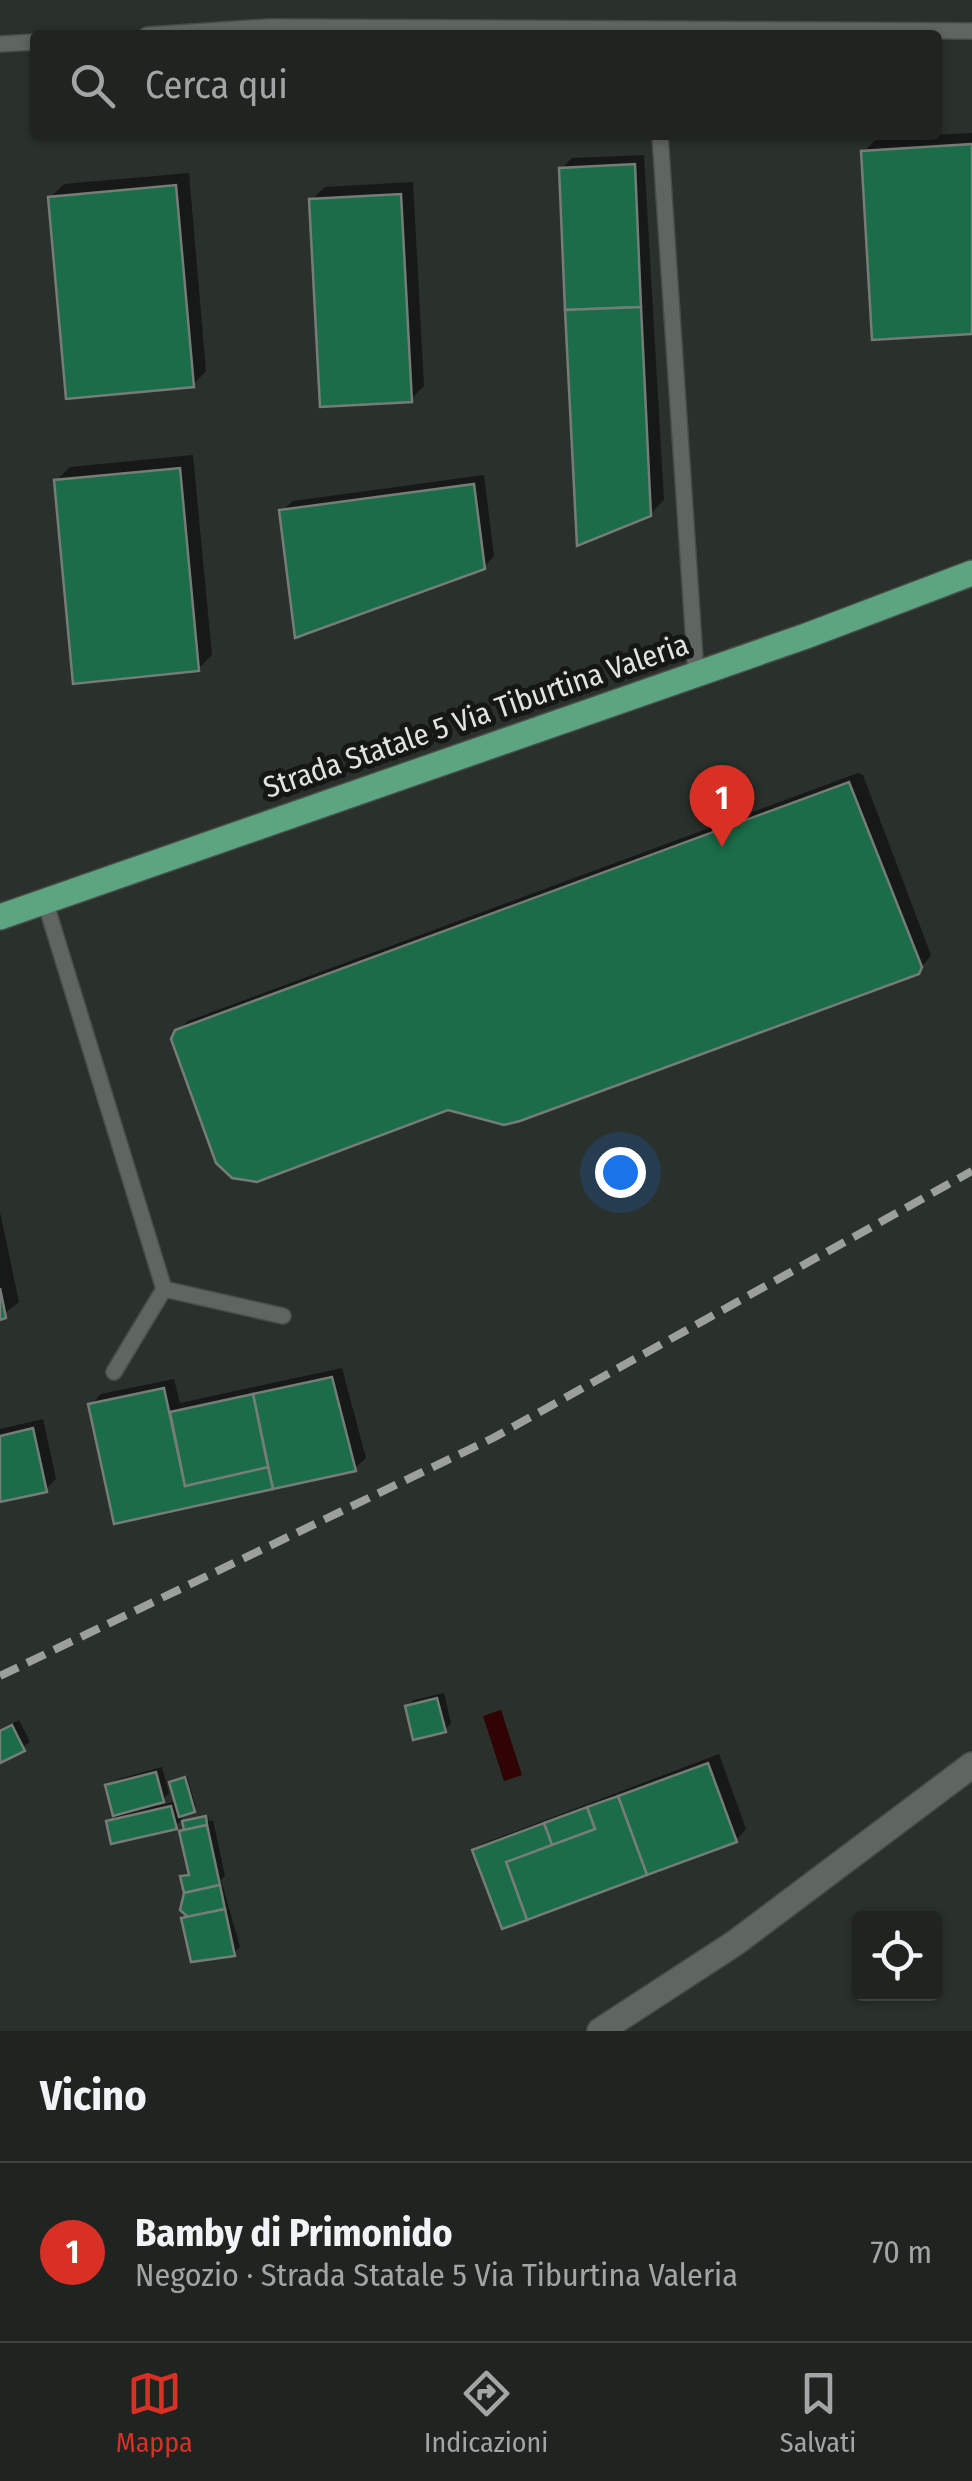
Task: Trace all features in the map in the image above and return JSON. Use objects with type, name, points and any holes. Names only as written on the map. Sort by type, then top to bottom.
[{"type":"main road","name":"Strada Statale 5 Via Tiburtina Valeria","points":[[0,917],[696,674],[972,572]]},
{"type":"street","points":[[600,2031],[735,1943],[972,1765]]},
{"type":"lane","points":[[223,30],[558,30]]},
{"type":"lane","points":[[942,31],[972,31]]},
{"type":"lane","points":[[0,44],[30,42]]},
{"type":"lane","points":[[660,140],[696,674]]},
{"type":"lane","points":[[45,901],[164,1289],[114,1372]]},
{"type":"lane","points":[[164,1289],[283,1316]]},
{"type":"shaded area","points":[[501,1710],[522,1775],[504,1781],[483,1716]]},
{"type":"building","points":[[972,144],[972,334],[872,340],[861,151]]},
{"type":"building","points":[[635,164],[641,307],[565,310],[559,168]]},
{"type":"building","points":[[176,185],[194,387],[66,399],[48,197]]},
{"type":"building","points":[[401,194],[412,402],[320,407],[309,199]]},
{"type":"building","points":[[641,307],[651,516],[577,546],[565,310]]},
{"type":"building","points":[[180,468],[199,671],[73,684],[54,480]]},
{"type":"building","points":[[474,484],[485,569],[295,638],[279,510]]},
{"type":"building","points":[[849,782],[922,967],[919,974],[520,1121],[504,1125],[448,1110],[257,1182],[232,1178],[216,1163],[171,1039],[175,1030]]},
{"type":"building","points":[[0,1288],[6,1318],[0,1320]]},
{"type":"building","points":[[332,1377],[356,1471],[273,1489],[253,1394]]},
{"type":"building","points":[[164,1388],[185,1486],[268,1467],[273,1489],[114,1524],[88,1404]]},
{"type":"building","points":[[253,1394],[268,1467],[185,1486],[170,1412]]},
{"type":"building","points":[[33,1428],[47,1492],[0,1502],[0,1436]]},
{"type":"building","points":[[437,1698],[446,1732],[413,1740],[405,1706]]},
{"type":"building","points":[[12,1725],[25,1751],[0,1763],[0,1731]]},
{"type":"building","points":[[708,1763],[737,1842],[647,1875],[618,1796]]},
{"type":"building","points":[[156,1772],[164,1802],[113,1816],[105,1785]]},
{"type":"building","points":[[185,1777],[195,1812],[179,1817],[169,1782]]},
{"type":"building","points":[[618,1796],[647,1875],[527,1920],[506,1862],[595,1829],[587,1807]]},
{"type":"building","points":[[171,1806],[177,1829],[111,1844],[106,1821]]},
{"type":"building","points":[[587,1807],[595,1829],[552,1845],[544,1823]]},
{"type":"building","points":[[206,1816],[207,1825],[184,1830],[182,1821]]},
{"type":"building","points":[[544,1823],[552,1845],[506,1862],[527,1920],[502,1929],[472,1850]]},
{"type":"building","points":[[207,1825],[220,1885],[184,1893],[180,1876],[189,1875],[179,1831]]},
{"type":"building","points":[[220,1885],[225,1909],[188,1917],[180,1910],[184,1893]]},
{"type":"building","points":[[225,1909],[235,1956],[191,1962],[181,1918]]},
{"type":"railway","points":[[0,1676],[493,1438],[972,1171]]},
{"type":"place","name":"Bamby di Primonido","points":[[722,847]]}]
